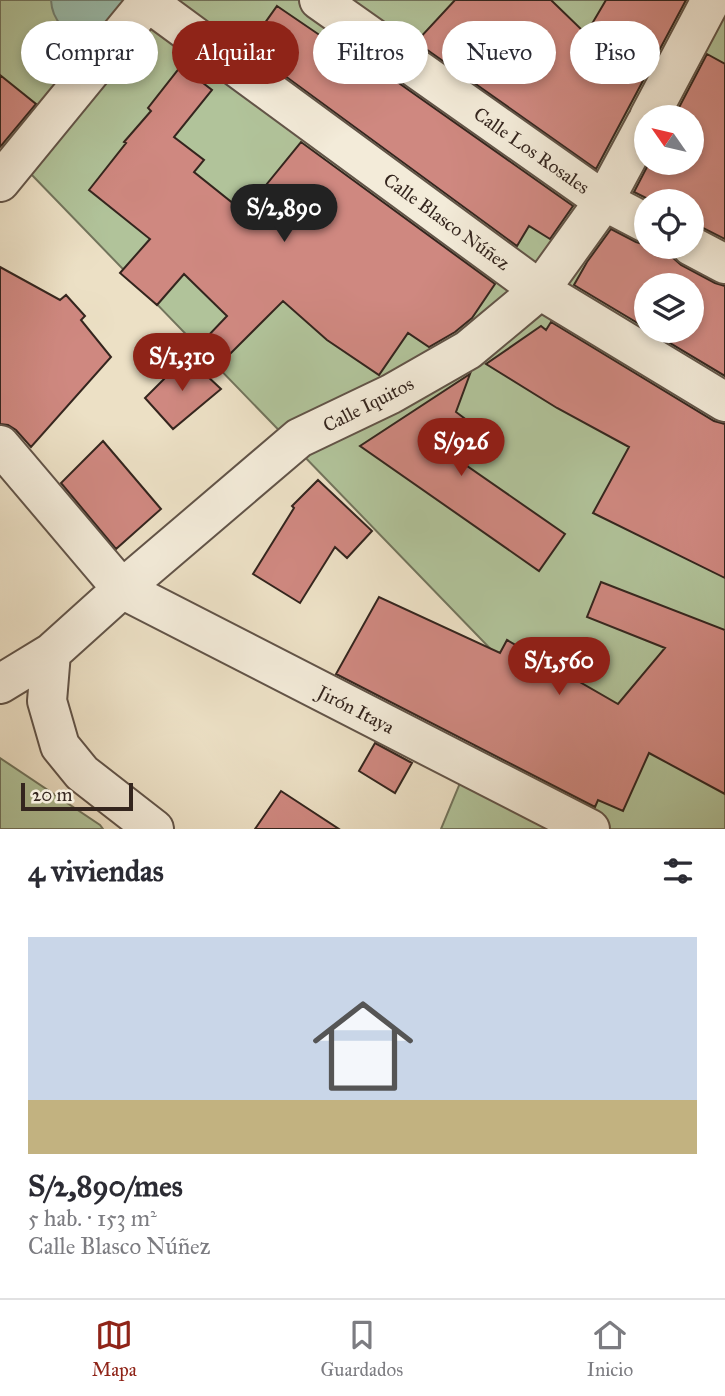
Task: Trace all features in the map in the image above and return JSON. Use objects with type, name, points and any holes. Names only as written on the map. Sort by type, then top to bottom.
[{"type":"street","name":"Calle Los Rosales","points":[[319,0],[604,201],[634,217]]},
{"type":"street","points":[[655,105],[712,0]]},
{"type":"street","points":[[0,182],[147,1]]},
{"type":"street","name":"Calle Blasco Núñez","points":[[147,1],[540,290],[725,401]]},
{"type":"street","name":"Calle Iquitos","points":[[0,684],[51,653],[299,438],[391,394],[468,350],[540,290],[604,201],[634,145]]},
{"type":"street","points":[[704,253],[725,264]]},
{"type":"street","points":[[0,445],[122,589]]},
{"type":"street","name":"Jirón Itaya","points":[[122,589],[590,829]]},
{"type":"street","points":[[51,653],[47,701],[60,746],[82,773],[154,829]]},
{"type":"shaded area","points":[[0,0],[725,0],[725,829],[441,829],[508,667],[0,142]]},
{"type":"shaded area","points":[[51,0],[123,0],[124,4],[113,21],[58,21]]},
{"type":"shaded area","points":[[0,758],[100,825],[103,829],[0,829]]},
{"type":"building","points":[[455,0],[551,0],[573,21],[570,21],[570,84],[641,84],[596,169],[476,84],[556,84],[556,21],[442,21],[442,60],[428,50],[428,29]]},
{"type":"building","points":[[606,0],[686,0],[660,49],[660,21],[594,21]]},
{"type":"building","points":[[277,6],[299,21],[266,21]]},
{"type":"building","points":[[299,21],[313,31],[313,84],[400,84],[573,206],[550,239],[529,226],[517,246],[296,84],[299,84]]},
{"type":"building","points":[[707,54],[725,64],[725,239],[704,228],[704,189],[636,189],[643,175],[704,175],[704,105],[680,105]]},
{"type":"building","points":[[0,75],[36,104],[0,147]]},
{"type":"building","points":[[172,77],[172,84],[204,84],[212,90],[174,137],[204,160],[194,172],[244,212],[301,142],[495,284],[472,318],[455,332],[429,347],[408,333],[379,375],[327,340],[283,301],[229,355],[205,339],[227,316],[184,274],[157,305],[120,273],[150,239],[89,190],[126,143],[124,142],[151,111],[148,108]]},
{"type":"building","points":[[611,229],[634,241],[634,259],[674,259],[696,273],[634,273],[634,321],[574,285]]},
{"type":"building","points":[[0,267],[60,300],[66,295],[85,316],[81,320],[111,357],[31,447],[16,430],[0,424]]},
{"type":"building","points":[[704,277],[725,286],[725,376],[670,343],[704,343]]},
{"type":"building","points":[[551,322],[714,421],[725,424],[725,578],[593,513],[629,447],[557,408],[486,364],[541,326],[546,330]]},
{"type":"building","points":[[188,358],[221,389],[173,429],[145,398]]},
{"type":"building","points":[[470,374],[456,412],[468,421],[447,452],[565,534],[539,571],[360,446]]},
{"type":"building","points":[[103,441],[161,509],[116,549],[61,483]]},
{"type":"building","points":[[318,480],[372,531],[347,558],[335,547],[300,603],[253,574],[294,508],[292,506]]},
{"type":"building","points":[[601,582],[725,630],[725,794],[649,753],[623,811],[598,800],[595,807],[336,674],[379,597],[500,653],[507,640],[618,704],[665,648],[587,617]]},
{"type":"building","points":[[375,743],[412,763],[395,793],[359,771]]},
{"type":"building","points":[[281,791],[339,829],[255,829]]}]
